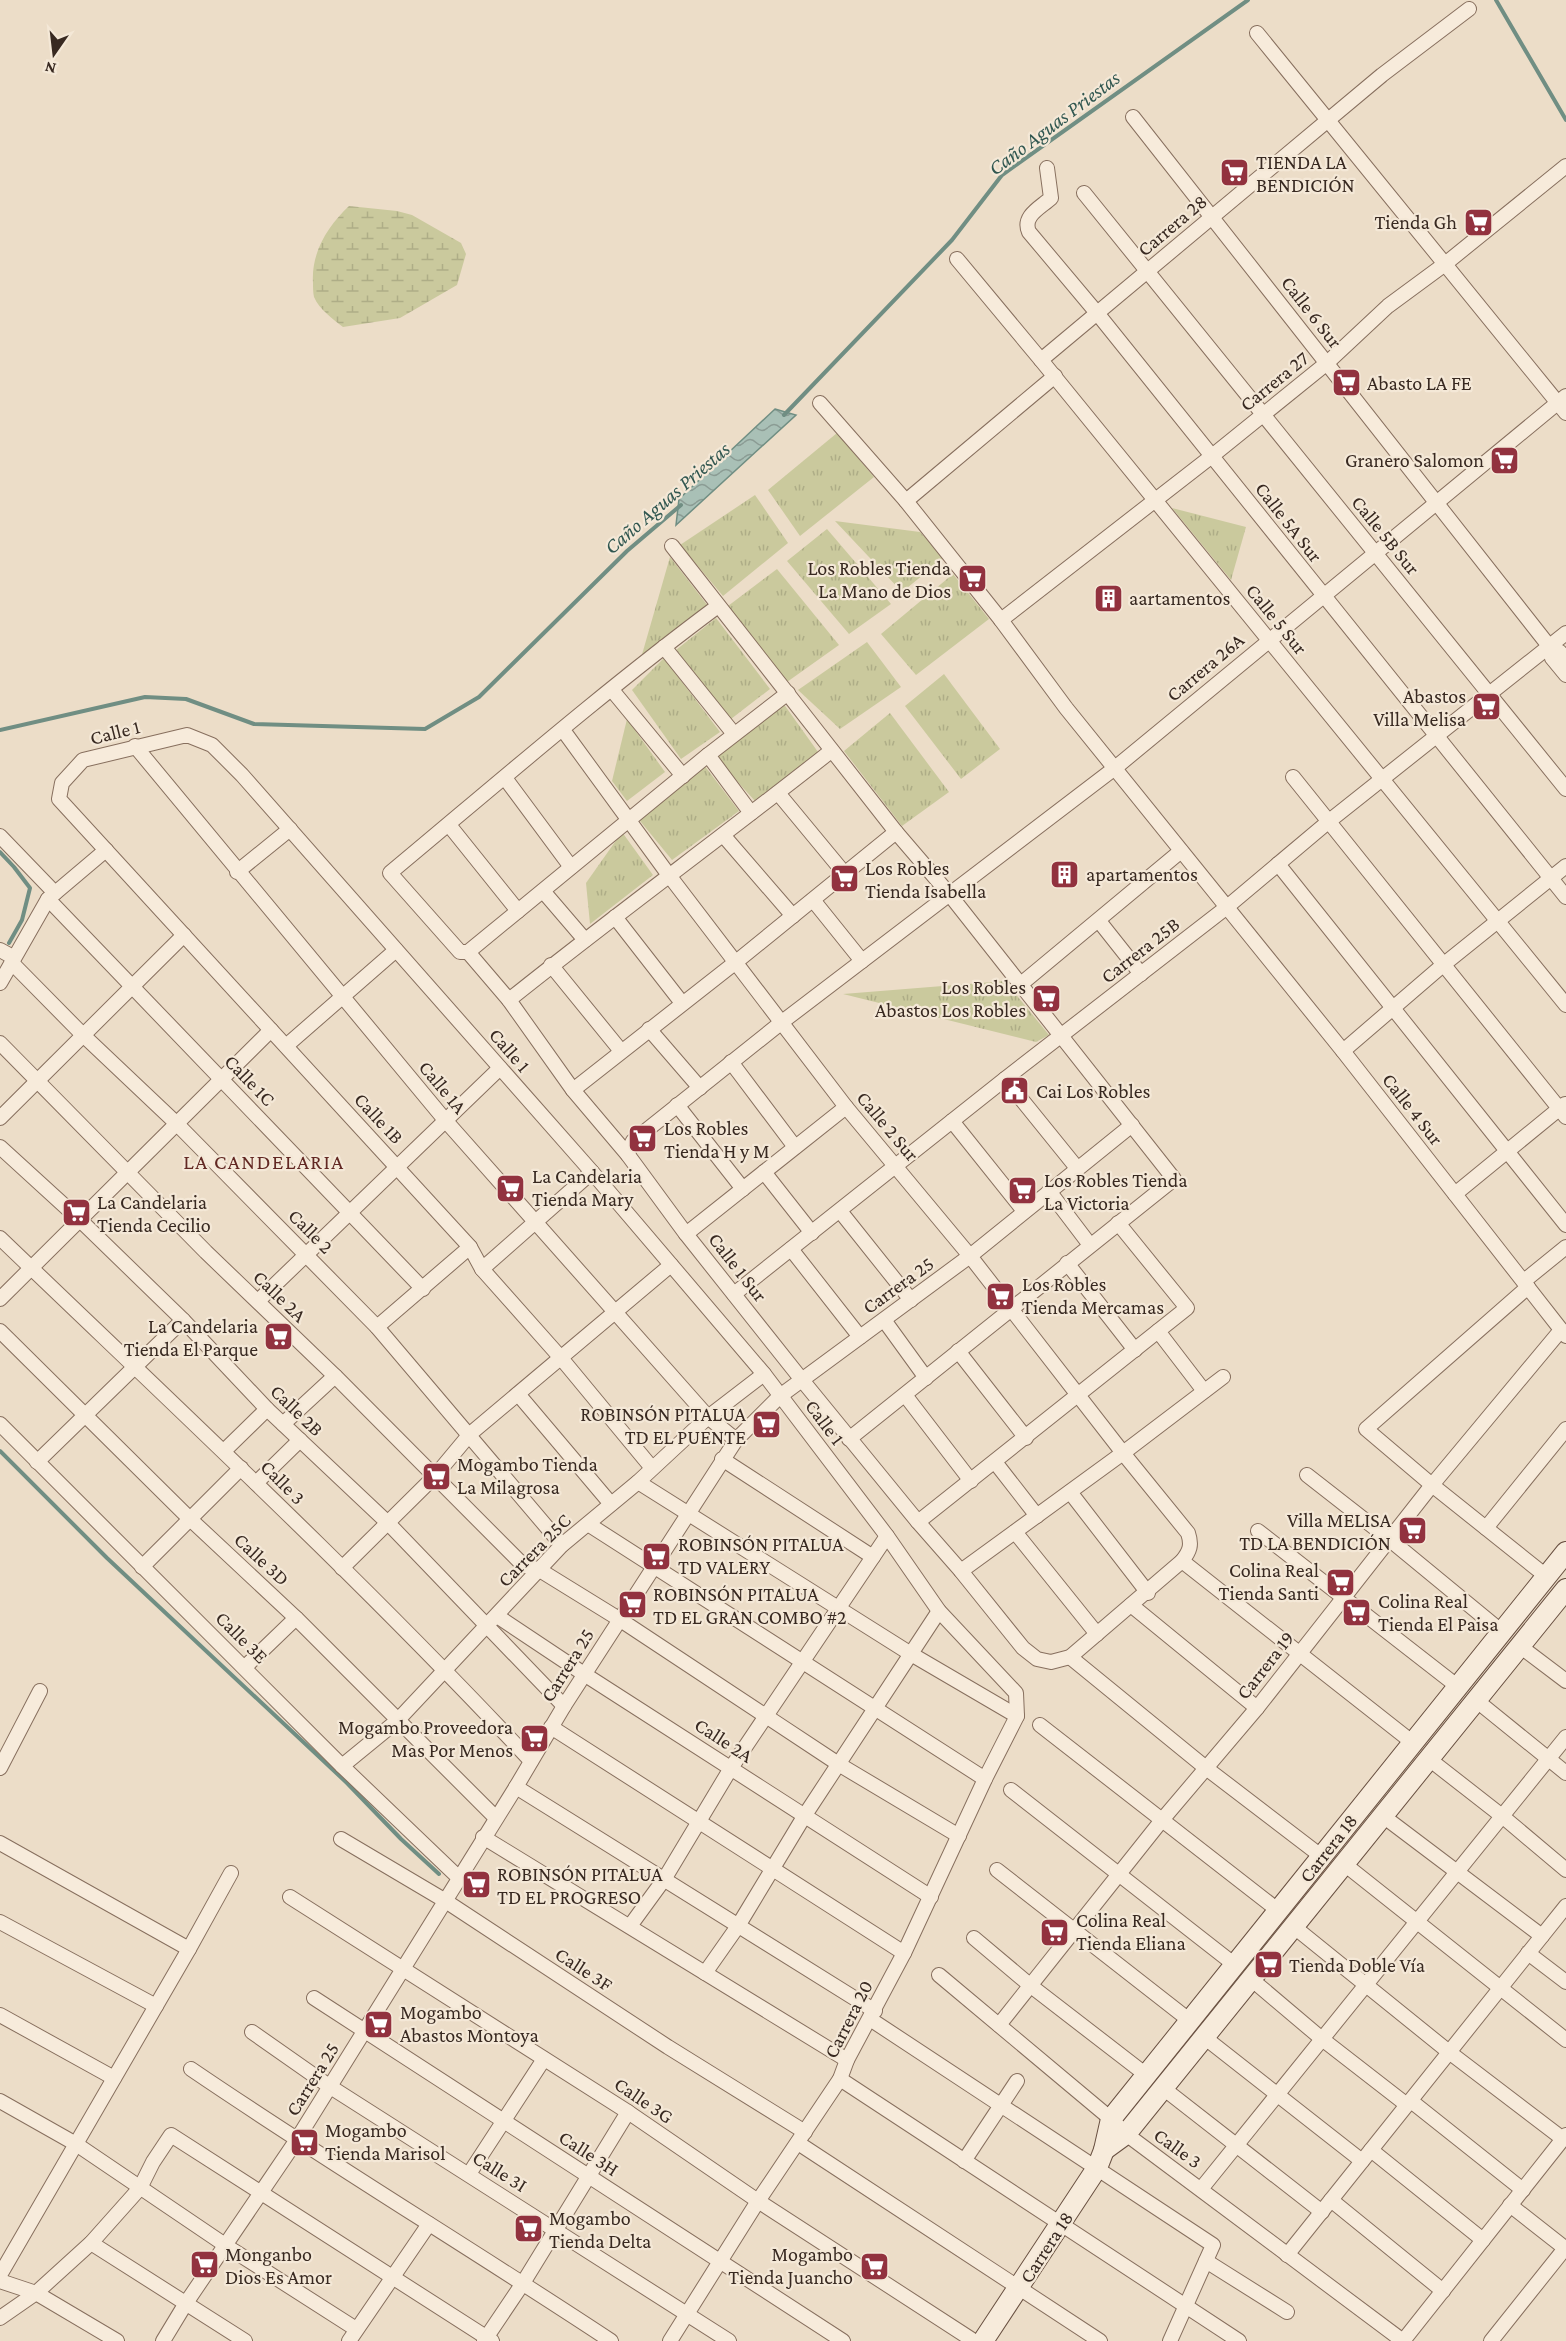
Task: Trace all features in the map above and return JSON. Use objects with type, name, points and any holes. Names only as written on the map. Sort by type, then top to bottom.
[{"type":"street","name":"Carrera 28","points":[[1041,360],[1391,68],[1469,9]]},
{"type":"street","points":[[1257,33],[1445,264],[1563,404]]},
{"type":"street","name":"Calle 6 Sur","points":[[1133,117],[1549,646],[1560,652],[1566,659]]},
{"type":"street","name":"Carrera 27","points":[[1001,620],[1212,456],[1327,363],[1388,306],[1445,264],[1566,166]]},
{"type":"street","name":"Calle 5A Sur","points":[[1047,168],[1051,198],[1028,218],[1026,225],[1029,232],[1097,313],[1566,897]]},
{"type":"street","name":"Calle 5B Sur","points":[[1084,193],[1566,789]]},
{"type":"street","name":"Calle 5 Sur","points":[[957,259],[1055,376],[1566,1005]]},
{"type":"street","points":[[906,501],[1055,376]]},
{"type":"street","name":"Calle 4 Sur","points":[[820,403],[906,501],[1001,620],[1055,694],[1343,1051],[1564,1333]]},
{"type":"street","name":"Carrera 26A","points":[[628,1155],[633,1141],[677,1105],[1115,768],[1269,639],[1563,404]]},
{"type":"street","points":[[672,546],[831,751],[950,895],[1174,1179],[849,1439]]},
{"type":"street","points":[[518,912],[449,825],[664,647],[718,606]]},
{"type":"street","name":"Carrera 25B","points":[[734,1294],[1227,907],[1328,822],[1566,633]]},
{"type":"street","name":"Calle 6 Sur","points":[[1549,646],[1552,658],[1566,675]]},
{"type":"street","points":[[664,647],[734,734]]},
{"type":"street","points":[[612,690],[683,776]]},
{"type":"street","points":[[468,952],[708,755],[788,693]]},
{"type":"street","name":"Calle 2 Sur","points":[[563,730],[668,874],[846,1107],[970,1256],[1188,1533],[1191,1542],[1190,1552],[1182,1561]]},
{"type":"street","name":"Calle 1","points":[[64,805],[59,799],[62,783],[83,760],[187,735],[212,745],[290,829],[592,1172],[764,1374],[790,1389],[887,1536]]},
{"type":"street","name":"Calle 1A","points":[[135,746],[237,872],[445,1120],[708,1417],[736,1440]]},
{"type":"street","points":[[509,1000],[668,874],[723,835],[831,751]]},
{"type":"street","points":[[708,755],[751,813]]},
{"type":"street","points":[[1293,777],[1443,965],[1564,1110],[1455,1194]]},
{"type":"street","points":[[504,778],[571,867]]},
{"type":"street","points":[[778,793],[845,874]]},
{"type":"street","name":"Calle 1B","points":[[64,805],[471,1247],[482,1269],[561,1358],[652,1468]]},
{"type":"street","name":"Calle 1 Sur","points":[[449,825],[390,873],[460,952],[468,952],[509,1000],[573,1090],[628,1155],[734,1294],[790,1389],[849,1439],[962,1571],[1023,1648],[1036,1659],[1051,1662],[1070,1657]]},
{"type":"street","points":[[237,872],[290,829]]},
{"type":"street","points":[[573,1090],[896,832]]},
{"type":"street","points":[[723,835],[793,916]]},
{"type":"street","name":"Calle 1C","points":[[0,836],[133,986],[423,1289]]},
{"type":"street","points":[[0,983],[52,896],[106,850]]},
{"type":"street","points":[[1021,984],[1181,851]]},
{"type":"street","points":[[1278,864],[1566,1225]]},
{"type":"street","points":[[1343,1051],[1443,965],[1566,866]]},
{"type":"street","points":[[543,891],[585,940]]},
{"type":"street","points":[[813,900],[862,962]]},
{"type":"street","points":[[615,917],[682,1003]]},
{"type":"street","points":[[1099,921],[1141,974]]},
{"type":"street","points":[[0,1118],[184,935]]},
{"type":"street","name":"Calle 2","points":[[0,950],[11,956],[12,963],[83,1035],[176,1123],[377,1327],[562,1545]]},
{"type":"street","points":[[286,1046],[396,950]]},
{"type":"street","points":[[551,966],[621,1051]]},
{"type":"street","points":[[649,1029],[700,1088]]},
{"type":"street","points":[[0,1299],[271,1030]]},
{"type":"street","name":"Calle 2A","points":[[0,1043],[524,1566],[538,1569]]},
{"type":"street","points":[[731,1062],[795,1147]]},
{"type":"street","points":[[258,1301],[500,1068]]},
{"type":"street","points":[[1005,1079],[1077,1168]]},
{"type":"street","points":[[677,1105],[743,1189]]},
{"type":"street","points":[[686,1234],[846,1107]]},
{"type":"street","points":[[952,1121],[1024,1211]]},
{"type":"street","name":"Carrera 25","points":[[163,2341],[186,2303],[296,2141],[584,1674],[736,1440],[790,1389],[970,1256],[1132,1125]]},
{"type":"street","name":"Calle 2B","points":[[0,1147],[80,1220],[183,1320],[267,1409],[493,1621],[564,1706]]},
{"type":"street","points":[[482,1269],[592,1172]]},
{"type":"street","points":[[764,1172],[812,1233]]},
{"type":"street","points":[[1049,1191],[1090,1245]]},
{"type":"street","points":[[840,1211],[911,1300]]},
{"type":"street","points":[[918,1522],[1187,1308],[1118,1223]]},
{"type":"street","name":"Calle 3","points":[[0,1238],[224,1451],[446,1671],[531,1761]]},
{"type":"street","points":[[377,1327],[471,1247]]},
{"type":"street","points":[[1546,1576],[1366,1429],[1566,1247]]},
{"type":"street","points":[[791,1249],[860,1337]]},
{"type":"street","points":[[1067,1263],[1135,1350]]},
{"type":"street","points":[[342,1568],[435,1476],[470,1434],[671,1265]]},
{"type":"street","points":[[37,1462],[183,1320]]},
{"type":"street","points":[[884,1320],[926,1378]]},
{"type":"street","name":"Calle 3D","points":[[0,1330],[190,1519],[296,1618],[496,1818]]},
{"type":"street","points":[[1158,1331],[1204,1391]]},
{"type":"street","name":"Carrera 19","points":[[999,2025],[1161,1820],[1257,1708],[1432,1485],[1564,1333]]},
{"type":"street","points":[[958,1352],[1026,1438]]},
{"type":"street","name":"Carrera 25C","points":[[342,1766],[397,1721],[562,1545],[638,1482],[708,1417],[764,1374]]},
{"type":"street","points":[[284,1424],[335,1376]]},
{"type":"street","points":[[962,1571],[1124,1453],[1223,1377]]},
{"type":"street","points":[[518,1394],[611,1504]]},
{"type":"street","points":[[905,1395],[971,1481]]},
{"type":"street","points":[[224,1451],[267,1409]]},
{"type":"street","name":"Calle 3E","points":[[0,1424],[342,1766],[458,1877]]},
{"type":"street","points":[[1486,1528],[1566,1429]]},
{"type":"street","points":[[256,1483],[300,1440]]},
{"type":"street","points":[[722,1459],[873,1557]]},
{"type":"street","points":[[995,1462],[1037,1516]]},
{"type":"street","points":[[142,1567],[241,1468]]},
{"type":"street","points":[[1307,1475],[1502,1632]]},
{"type":"street","points":[[638,1482],[840,1607],[911,1654],[1017,1716]]},
{"type":"street","points":[[1070,1492],[1148,1593]]},
{"type":"street","points":[[588,1524],[985,1779]]},
{"type":"street","points":[[1258,1530],[1457,1686]]},
{"type":"street","points":[[1015,1532],[1097,1634]]},
{"type":"street","points":[[630,1926],[664,1878],[731,1768],[887,1536],[939,1611],[840,1765],[805,1815],[738,1926],[705,1972]]},
{"type":"street","name":"Carrera 18","points":[[1101,2159],[1111,2119],[1145,2074],[1279,1911],[1566,1552]]},
{"type":"street","points":[[1321,1856],[1206,1768],[1070,1657],[1148,1593],[1182,1561],[1412,1742]]},
{"type":"street","points":[[538,1569],[619,1619],[840,1765],[959,1836]]},
{"type":"street","name":"Carrera 18","points":[[982,2341],[1020,2287],[1101,2159],[1126,2134],[1343,1863],[1566,1591]]},
{"type":"street","points":[[1131,1605],[1257,1708]]},
{"type":"street","name":"Carrera 20","points":[[670,2341],[758,2201],[840,2079],[847,2060],[904,1953],[1017,1716],[1016,1693],[939,1611]]},
{"type":"street","points":[[245,1667],[296,1618]]},
{"type":"street","name":"Calle 2A","points":[[493,1621],[584,1674],[931,1897]]},
{"type":"street","points":[[1521,1647],[1566,1682]]},
{"type":"street","points":[[1487,1649],[1505,1665]]},
{"type":"street","points":[[0,1768],[40,1691]]},
{"type":"street","points":[[1477,1701],[1566,1773]]},
{"type":"street","points":[[1040,1725],[1279,1911]]},
{"type":"street","points":[[551,1727],[904,1953]]},
{"type":"street","points":[[1201,2189],[1566,1737]]},
{"type":"street","points":[[1429,1760],[1502,1816],[1566,1870]]},
{"type":"street","points":[[516,1787],[738,1926],[872,2015],[1002,2106],[1101,2159],[1213,2245],[1170,2341]]},
{"type":"street","points":[[1011,1790],[1235,1965]]},
{"type":"street","points":[[1383,1816],[1542,1936]]},
{"type":"street","points":[[483,1837],[847,2060]]},
{"type":"street","name":"Calle 3F","points":[[341,1839],[444,1900],[668,2047],[1100,2341]]},
{"type":"street","points":[[0,1843],[189,1949]]},
{"type":"street","points":[[1343,1863],[1566,2040]]},
{"type":"street","points":[[997,1870],[1189,2020]]},
{"type":"street","points":[[0,2275],[231,1873]]},
{"type":"street","name":"Calle 3G","points":[[290,1897],[628,2112],[758,2201],[974,2341]]},
{"type":"street","points":[[1287,2255],[1566,1906]]},
{"type":"street","points":[[0,1922],[156,2006]]},
{"type":"street","points":[[1293,1926],[1449,2052],[1564,2137],[1403,2341]]},
{"type":"street","points":[[974,1938],[1031,1986],[1145,2074]]},
{"type":"street","points":[[1528,1953],[1566,1982]]},
{"type":"street","name":"Calle 3","points":[[939,1976],[1126,2134],[1403,2341]]},
{"type":"street","points":[[1251,1979],[1322,2039],[1523,2190]]},
{"type":"street","points":[[1209,1996],[1226,2010]]},
{"type":"street","name":"Calle 3H","points":[[314,1998],[843,2341]]},
{"type":"street","points":[[0,2015],[114,2078]]},
{"type":"street","name":"Calle 3I","points":[[252,2032],[329,2086],[729,2341]]},
{"type":"street","points":[[1204,2037],[1278,2094],[1483,2240]]},
{"type":"street","points":[[469,2174],[544,2059]]},
{"type":"street","points":[[190,2069],[296,2141],[611,2341]]},
{"type":"street","points":[[840,2079],[1239,2341]]},
{"type":"street","points":[[964,2161],[1017,2081]]},
{"type":"street","points":[[1163,2088],[1322,2212]]},
{"type":"street","points":[[0,2101],[76,2144],[352,2335],[429,2224]]},
{"type":"street","points":[[0,2318],[36,2293],[91,2242],[140,2188],[153,2162],[171,2135],[487,2340],[628,2112]]},
{"type":"street","points":[[1331,2200],[1443,2291]]},
{"type":"street","points":[[1491,2341],[1566,2248],[1510,2205]]},
{"type":"street","points":[[91,2242],[245,2341]]},
{"type":"street","points":[[1206,2261],[1287,2312]]},
{"type":"street","points":[[0,2281],[36,2293],[117,2341]]},
{"type":"green space","points":[[349,206],[397,211],[412,215],[461,243],[466,254],[457,285],[400,318],[343,327],[316,301],[313,294],[313,272],[322,240]]},
{"type":"green space","points":[[837,433],[874,477],[800,536],[768,490]]},
{"type":"green space","points":[[755,495],[788,543],[723,596],[680,545]]},
{"type":"green space","points":[[1172,508],[1246,527],[1231,580]]},
{"type":"green space","points":[[835,521],[920,532],[944,558],[902,592]]},
{"type":"green space","points":[[827,529],[891,604],[849,634],[787,561]]},
{"type":"green space","points":[[670,557],[708,606],[641,658]]},
{"type":"green space","points":[[777,569],[839,645],[787,682],[728,606]]},
{"type":"green space","points":[[953,574],[989,619],[916,675],[881,634]]},
{"type":"green space","points":[[716,618],[770,689],[731,719],[676,650]]},
{"type":"green space","points":[[867,642],[901,687],[840,729],[798,690]]},
{"type":"green space","points":[[664,658],[720,732],[681,759],[632,690]]},
{"type":"green space","points":[[944,674],[1000,749],[961,779],[905,706]]},
{"type":"green space","points":[[783,703],[818,752],[755,801],[714,756]]},
{"type":"green space","points":[[890,713],[949,792],[902,826],[844,751]]},
{"type":"green space","points":[[627,719],[665,772],[627,801],[612,781]]},
{"type":"green space","points":[[704,765],[739,811],[672,860],[636,816]]},
{"type":"green space","points":[[622,832],[653,875],[590,924],[586,883]]},
{"type":"green space","points":[[1005,981],[1049,1035],[1036,1042],[843,994]]},
{"type":"water","points":[[775,409],[796,415],[676,525],[679,499]]},
{"type":"waterway","name":"Caño Aguas Priestas","points":[[784,415],[952,240],[1002,175],[1248,0]]},
{"type":"waterway","name":"Caño Aguas Priestas","points":[[1496,0],[1566,120]]},
{"type":"waterway","name":"Caño Aguas Priestas","points":[[0,730],[145,697],[186,699],[254,724],[425,729],[479,697],[627,551],[681,505]]},
{"type":"waterway","points":[[0,852],[30,888],[22,920],[9,943]]},
{"type":"waterway","points":[[0,1451],[107,1558],[347,1783],[401,1839],[439,1874]]},
{"type":"place","name":"TIENDA LA BENDICIÓN","points":[[1235,173]]},
{"type":"place","name":"Tienda Gh","points":[[1478,222]]},
{"type":"place","name":"Abasto LA FE","points":[[1346,383]]},
{"type":"place","name":"Granero Salomon","points":[[1505,460]]},
{"type":"place","name":"Los Robles Tienda La Mano de Dios","points":[[972,579]]},
{"type":"place","name":"aartamentos","points":[[1108,598]]},
{"type":"place","name":"Abastos Villa Melisa","points":[[1487,707]]},
{"type":"place","name":"apartamentos","points":[[1065,874]]},
{"type":"place","name":"Los Robles Tienda Isabella","points":[[844,879]]},
{"type":"place","name":"Los Robles Abastos Los Robles","points":[[1047,998]]},
{"type":"place","name":"Cai Los Robles","points":[[1015,1091]]},
{"type":"place","name":"Los Robles Tienda H y M","points":[[643,1139]]},
{"type":"place","name":"La Candelaria Tienda Mary","points":[[511,1188]]},
{"type":"place","name":"Los Robles Tienda La Victoria","points":[[1023,1191]]},
{"type":"place","name":"La Candelaria Tienda Cecilio","points":[[76,1213]]},
{"type":"place","name":"Los Robles Tienda Mercamas","points":[[1001,1296]]},
{"type":"place","name":"La Candelaria Tienda El Parque","points":[[279,1337]]},
{"type":"place","name":"ROBINSÓN PITALUA TD EL PUENTE","points":[[767,1425]]},
{"type":"place","name":"Mogambo Tienda La Milagrosa","points":[[436,1476]]},
{"type":"place","name":"Villa MELISA TD LA BENDICIÓN","points":[[1412,1531]]},
{"type":"place","name":"ROBINSÓN PITALUA TD VALERY","points":[[657,1556]]},
{"type":"place","name":"Colina Real Tienda Santi","points":[[1340,1582]]},
{"type":"place","name":"ROBINSÓN PITALUA TD EL GRAN COMBO #2","points":[[632,1605]]},
{"type":"place","name":"Colina Real Tienda El Paisa","points":[[1357,1613]]},
{"type":"place","name":"Mogambo Proveedora Mas Por Menos","points":[[534,1739]]},
{"type":"place","name":"ROBINSÓN PITALUA TD EL PROGRESO","points":[[476,1885]]},
{"type":"place","name":"Colina Real Tienda Eliana","points":[[1055,1932]]},
{"type":"place","name":"Tienda Doble Vía","points":[[1268,1965]]},
{"type":"place","name":"Mogambo Abastos Montoya","points":[[379,2024]]},
{"type":"place","name":"Mogambo Tienda Marisol","points":[[304,2142]]},
{"type":"place","name":"Mogambo Tienda Delta","points":[[528,2229]]},
{"type":"place","name":"Monganbo Dios Es Amor","points":[[204,2265]]},
{"type":"place","name":"Mogambo Tienda Juancho","points":[[874,2266]]},
{"type":"district","name":"LA CANDELARIA","points":[[264,1162]]}]
